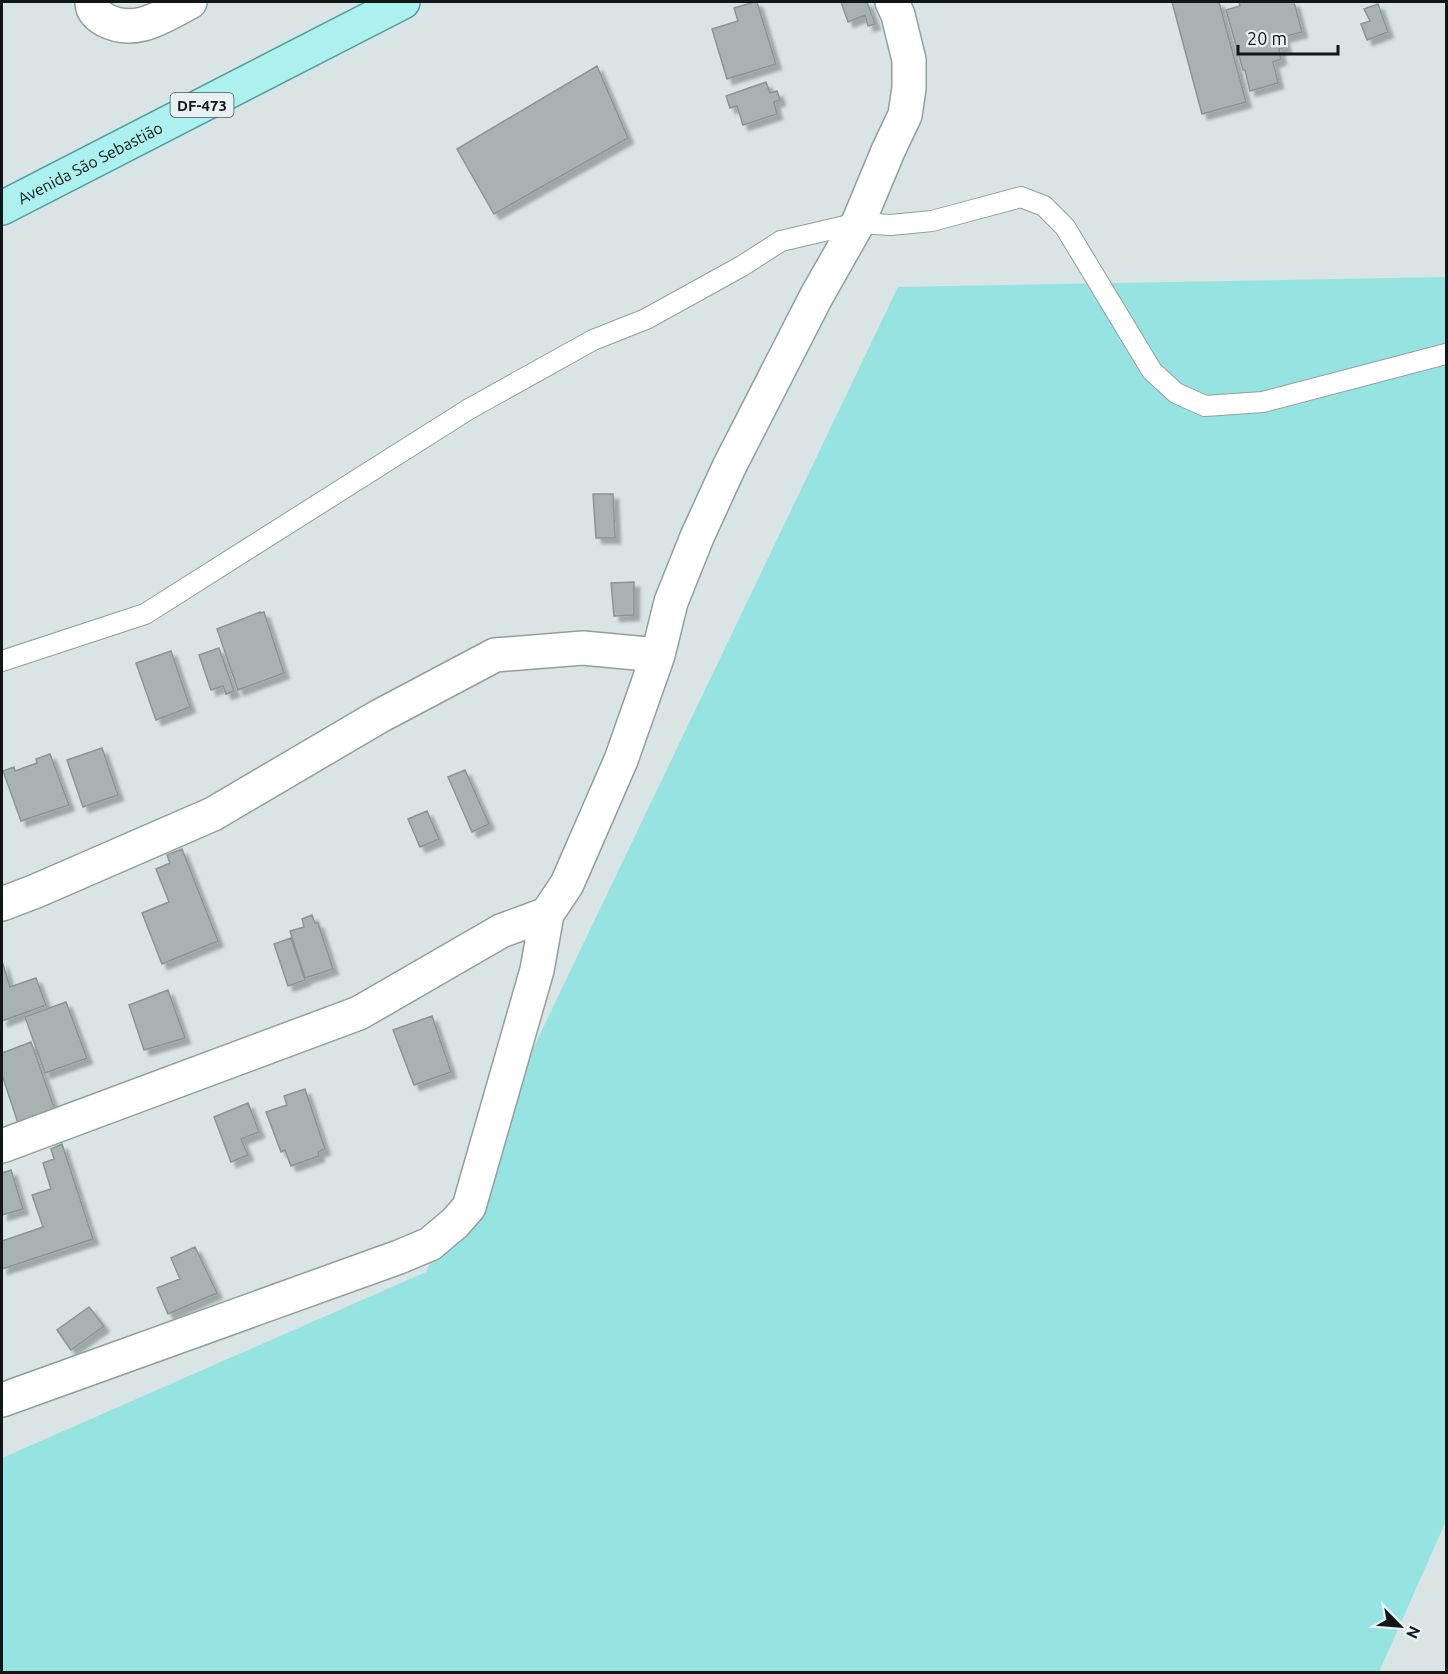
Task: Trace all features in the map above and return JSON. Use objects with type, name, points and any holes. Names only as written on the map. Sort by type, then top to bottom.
[{"type":"main road","name":"Avenida São Sebastião","points":[[2,208],[403,2]]},
{"type":"street","points":[[92,2],[99,17],[121,26],[144,25],[190,2]]},
{"type":"street","points":[[2,1400],[399,1257],[430,1244],[455,1223],[469,1207],[537,970],[547,914],[567,884],[621,760],[658,656],[671,602],[729,467],[816,297],[858,223],[905,115],[909,87],[909,60],[898,15],[892,2]]},
{"type":"street","points":[[2,904],[213,814],[378,717],[495,655],[583,648],[658,656]]},
{"type":"street","points":[[2,1146],[359,1013],[501,931],[547,914]]},
{"type":"lane","points":[[2,661],[145,614],[469,409],[593,340],[646,319],[742,266],[781,241],[858,223],[891,225],[932,221],[1021,197],[1044,206],[1065,227],[1152,371],[1176,393],[1205,406],[1263,402],[1446,354]]},
{"type":"shaded area","points":[[1446,277],[1446,1521],[1379,1672],[2,1672],[2,1458],[426,1272],[898,287]]},
{"type":"building","points":[[757,2],[776,64],[727,79],[712,29],[738,21],[734,8]]},
{"type":"building","points":[[841,2],[867,2],[875,24],[868,26],[865,15],[848,22]]},
{"type":"building","points":[[1172,2],[1219,2],[1246,102],[1202,114]]},
{"type":"building","points":[[1239,2],[1294,2],[1302,32],[1283,37],[1286,47],[1279,49],[1281,59],[1273,62],[1278,83],[1250,91],[1226,10],[1240,6]]},
{"type":"building","points":[[1378,4],[1388,32],[1367,40],[1361,24],[1370,21],[1364,9]]},
{"type":"building","points":[[597,66],[628,138],[494,214],[457,149]]},
{"type":"building","points":[[766,82],[770,93],[777,91],[780,100],[774,102],[777,114],[743,125],[737,106],[730,108],[726,96]]},
{"type":"building","points":[[593,494],[613,494],[615,538],[596,538]]},
{"type":"building","points":[[634,582],[634,615],[614,616],[611,583]]},
{"type":"building","points":[[264,612],[284,673],[238,690],[217,629]]},
{"type":"building","points":[[219,648],[234,691],[226,694],[223,686],[211,690],[199,655]]},
{"type":"building","points":[[171,651],[190,707],[156,720],[136,663]]},
{"type":"building","points":[[102,748],[118,795],[83,807],[67,760]]},
{"type":"building","points":[[50,754],[69,805],[21,821],[3,771],[14,767],[15,771],[37,763],[36,759]]},
{"type":"building","points":[[465,770],[489,824],[472,832],[448,777]]},
{"type":"building","points":[[427,811],[439,839],[420,847],[408,819]]},
{"type":"building","points":[[182,849],[218,941],[162,964],[142,913],[169,902],[156,869],[170,863],[167,855]]},
{"type":"building","points":[[312,915],[315,923],[318,923],[333,969],[305,978],[290,931],[304,927],[302,919]]},
{"type":"building","points":[[291,938],[305,980],[288,986],[274,944]]},
{"type":"building","points":[[2,961],[10,987],[36,978],[46,1005],[2,1021]]},
{"type":"building","points":[[168,990],[185,1038],[144,1050],[129,1005]]},
{"type":"building","points":[[66,1002],[87,1058],[45,1073],[25,1017]]},
{"type":"building","points":[[432,1016],[451,1072],[414,1085],[393,1030]]},
{"type":"building","points":[[31,1042],[55,1110],[18,1123],[2,1075],[2,1053]]},
{"type":"building","points":[[305,1089],[325,1149],[318,1152],[319,1156],[291,1166],[285,1150],[281,1152],[266,1112],[287,1105],[284,1096]]},
{"type":"building","points":[[248,1103],[259,1132],[241,1139],[248,1155],[231,1162],[214,1117]]},
{"type":"building","points":[[62,1144],[93,1239],[2,1269],[2,1241],[43,1227],[32,1195],[51,1189],[43,1163],[54,1159],[51,1149]]},
{"type":"building","points":[[11,1170],[23,1209],[2,1215],[2,1173]]},
{"type":"building","points":[[195,1247],[217,1293],[168,1314],[157,1288],[180,1279],[171,1258]]},
{"type":"building","points":[[89,1307],[104,1326],[71,1350],[57,1330]]}]
